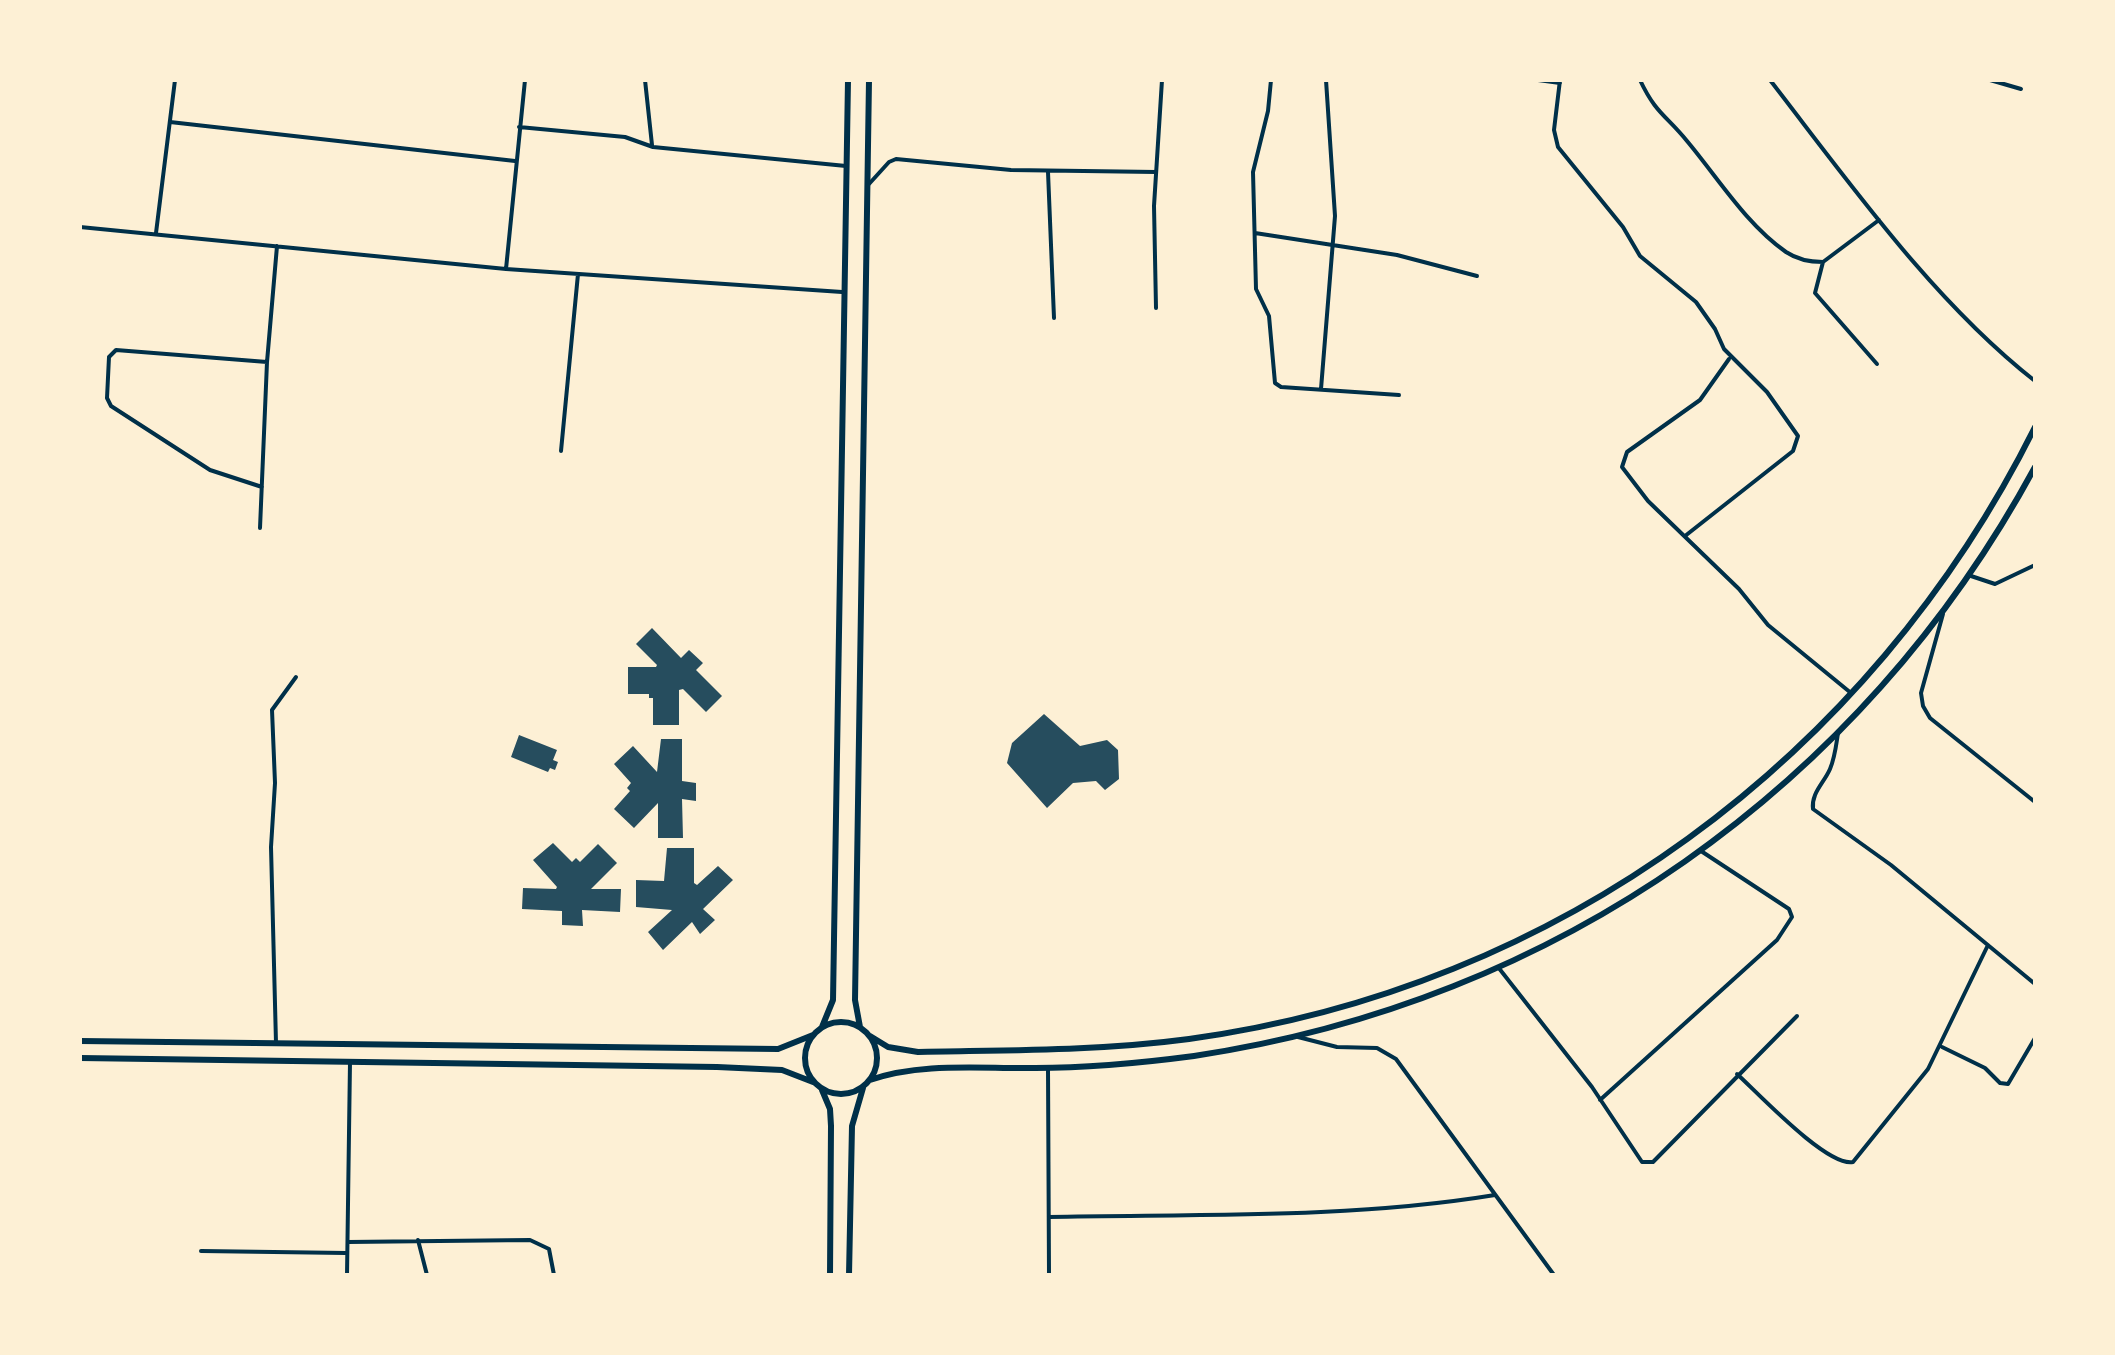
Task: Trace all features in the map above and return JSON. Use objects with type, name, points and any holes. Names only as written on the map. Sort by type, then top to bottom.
[{"type":"main road","points":[[80,1041],[778,1048],[795,1044],[822,1026],[833,1000],[848,80]]},
{"type":"main road","points":[[860,1027],[855,1000],[869,80]]},
{"type":"main road","points":[[822,1026],[848,1022],[888,1048],[918,1052],[1100,1048],[1173,1041],[1290,1020],[1442,974],[1532,935],[1666,856],[1785,761],[1851,694],[1928,604],[1974,538],[2035,427]]},
{"type":"main road","points":[[870,1080],[908,1070],[1048,1068],[1194,1056],[1294,1036],[1390,1010],[1540,950],[1675,871],[1759,807],[1838,733],[1886,683],[1971,576],[2035,467]]},
{"type":"main road","points":[[812,1035],[804,1059],[814,1082]]},
{"type":"main road","points":[[850,1275],[852,1126],[863,1088],[878,1058],[870,1036]]},
{"type":"main road","points":[[80,1058],[782,1070],[814,1082],[822,1089],[830,1109],[830,1275]]},
{"type":"main road","points":[[822,1089],[842,1094],[863,1088]]},
{"type":"street","points":[[156,233],[176,80]]},
{"type":"street","points":[[506,268],[526,80]]},
{"type":"street","points":[[646,80],[652,148]]},
{"type":"street","points":[[1156,308],[1156,172],[1162,80]]},
{"type":"street","points":[[1271,80],[1268,111],[1253,172],[1256,289],[1269,316],[1275,383],[1281,387],[1399,395]]},
{"type":"street","points":[[1321,389],[1336,216],[1326,80]]},
{"type":"street","points":[[1538,80],[1560,82],[1554,130],[1558,148],[1623,227],[1640,256],[1696,302],[1730,357],[1784,413],[1798,440],[1793,451],[1684,536]]},
{"type":"street","points":[[1640,80],[1661,117],[1683,136],[1750,219],[1797,259],[1823,262]]},
{"type":"street","points":[[1770,80],[1879,220],[1991,346],[2035,381]]},
{"type":"street","points":[[1990,80],[2020,88]]},
{"type":"street","points":[[170,122],[515,161]]},
{"type":"street","points":[[519,127],[626,137],[652,148],[847,166]]},
{"type":"street","points":[[869,184],[896,159],[1048,172],[1156,172]]},
{"type":"street","points":[[1048,172],[1054,318]]},
{"type":"street","points":[[1877,364],[1815,293],[1823,262],[1879,220]]},
{"type":"street","points":[[80,227],[506,268],[846,292]]},
{"type":"street","points":[[1255,233],[1418,260],[1477,276]]},
{"type":"street","points":[[260,528],[278,246]]},
{"type":"street","points":[[561,452],[578,274]]},
{"type":"street","points":[[262,486],[210,470],[111,406],[107,398],[109,357],[116,350],[268,362]]},
{"type":"street","points":[[1730,357],[1706,394],[1627,452],[1622,467],[1648,501],[1739,589],[1768,624],[1851,694]]},
{"type":"street","points":[[1971,576],[1995,584],[2035,565]]},
{"type":"street","points":[[1942,614],[1921,693],[1923,706],[1930,718],[2035,802]]},
{"type":"street","points":[[276,1043],[272,710],[296,677]]},
{"type":"street","points":[[1838,733],[1836,754],[1813,798],[1813,809],[1891,865],[2035,984]]},
{"type":"street","points":[[1600,1100],[1777,940],[1792,917],[1789,910],[1701,851]]},
{"type":"street","points":[[1737,1074],[1803,1135],[1846,1164],[1853,1162],[1919,1082],[1942,1047],[1988,945]]},
{"type":"street","points":[[1498,968],[1600,1100],[1626,1142],[1648,1164],[1798,1016]]},
{"type":"street","points":[[1294,1036],[1337,1046],[1377,1048],[1396,1059],[1554,1275]]},
{"type":"street","points":[[1942,1047],[1984,1068],[2000,1083],[2008,1084],[2035,1038]]},
{"type":"street","points":[[348,1275],[350,1062]]},
{"type":"street","points":[[1048,1068],[1049,1275]]},
{"type":"street","points":[[1048,1217],[1350,1211],[1445,1203],[1495,1194]]},
{"type":"street","points":[[418,1240],[427,1275]]},
{"type":"street","points":[[348,1242],[538,1242],[549,1249],[554,1275]]},
{"type":"street","points":[[201,1251],[348,1253]]},
{"type":"building","points":[[652,628],[681,658],[689,650],[703,663],[696,670],[722,696],[706,712],[683,689],[679,690],[679,725],[653,725],[653,698],[649,694],[628,694],[628,667],[657,665],[636,644]]},
{"type":"building","points":[[1044,714],[1080,746],[1107,740],[1118,750],[1119,779],[1105,790],[1096,781],[1073,783],[1047,808],[1007,763],[1012,743]]},
{"type":"building","points":[[519,735],[557,750],[555,770],[550,768],[548,772],[511,757]]},
{"type":"building","points":[[661,739],[682,739],[682,781],[696,783],[696,801],[682,799],[683,838],[658,838],[658,803],[634,828],[614,809],[630,791],[627,788],[631,783],[614,764],[633,746],[657,772]]},
{"type":"building","points":[[553,843],[572,862],[576,858],[580,862],[598,844],[617,863],[591,889],[621,889],[620,912],[582,910],[583,926],[562,925],[562,911],[522,909],[523,888],[557,887],[533,860]]},
{"type":"building","points":[[667,848],[694,848],[697,885],[718,866],[733,880],[703,909],[715,920],[700,934],[692,922],[663,950],[648,932],[672,910],[636,907],[636,880],[664,881]]}]
